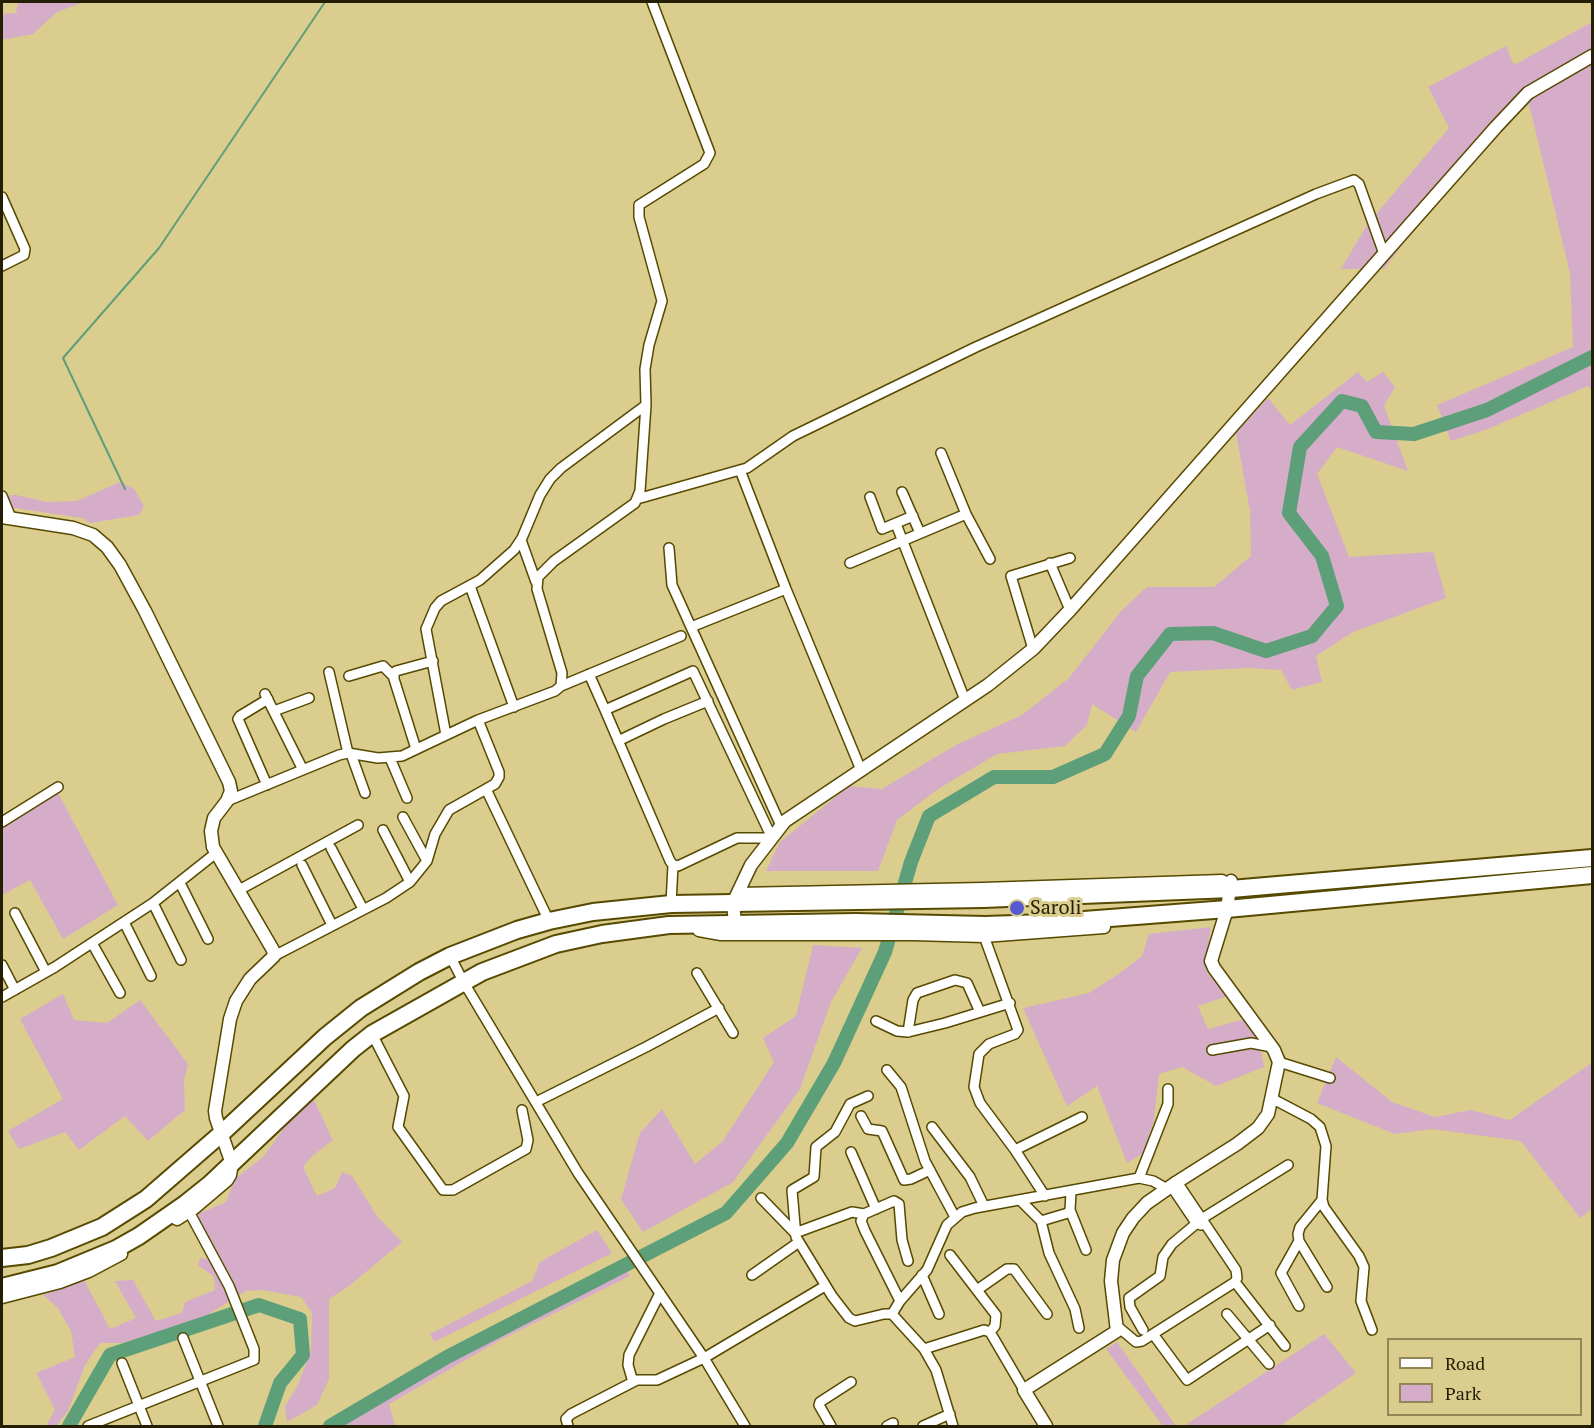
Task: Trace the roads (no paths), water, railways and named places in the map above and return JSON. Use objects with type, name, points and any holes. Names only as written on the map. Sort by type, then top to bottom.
[{"type":"highway","points":[[2,1258],[28,1255],[51,1248],[102,1227],[147,1198],[220,1130],[361,1008],[419,972],[450,956],[517,930],[549,921],[593,912],[735,898],[922,895],[1231,885],[1593,858]]},
{"type":"highway","points":[[2,1287],[58,1273],[116,1249],[186,1208],[323,1077],[372,1034],[462,981],[556,944],[602,934],[669,926],[736,929],[915,928],[1226,913],[1593,875]]},
{"type":"highway","points":[[304,1057],[323,1077]]},
{"type":"street","points":[[536,582],[554,561],[634,503],[639,496],[649,345],[662,301],[639,217],[639,204],[704,164],[710,153],[652,2]]},
{"type":"street","points":[[736,929],[735,898],[752,865],[785,821],[988,685],[1033,649],[1528,93],[1593,56]]},
{"type":"street","points":[[639,496],[740,470],[755,463],[793,436],[976,347],[1316,194],[1354,180],[1359,184],[1384,254]]},
{"type":"street","points":[[2,197],[25,249],[24,255],[2,267]]},
{"type":"street","points":[[446,735],[426,629],[435,608],[441,601],[470,586],[514,550],[521,540],[540,495],[550,479],[561,468],[646,405]]},
{"type":"street","points":[[941,453],[966,514],[990,560]]},
{"type":"street","points":[[740,470],[786,589],[861,770]]},
{"type":"street","points":[[902,492],[920,533]]},
{"type":"street","points":[[2,496],[6,517],[73,528],[93,535],[107,547],[145,611],[229,782],[231,791],[227,801],[214,818],[211,831],[213,847],[271,944],[274,956]]},
{"type":"street","points":[[870,497],[882,529],[913,516]]},
{"type":"street","points":[[850,563],[966,514]]},
{"type":"street","points":[[896,524],[965,700]]},
{"type":"street","points":[[521,540],[536,582],[562,674],[561,686]]},
{"type":"street","points":[[669,548],[672,585],[781,826]]},
{"type":"street","points":[[1033,649],[1011,576],[1070,558]]},
{"type":"street","points":[[1050,564],[1070,610]]},
{"type":"street","points":[[470,586],[514,706]]},
{"type":"street","points":[[691,627],[786,589]]},
{"type":"street","points":[[227,801],[339,755],[390,758],[402,756],[478,720],[555,691],[561,686],[681,636]]},
{"type":"street","points":[[394,677],[396,671],[433,661]]},
{"type":"street","points":[[349,676],[383,666],[394,677],[416,749]]},
{"type":"street","points":[[605,710],[693,671],[772,838]]},
{"type":"street","points":[[329,672],[350,754],[365,793]]},
{"type":"street","points":[[589,674],[673,865],[671,904]]},
{"type":"street","points":[[267,784],[238,719],[266,696],[303,770]]},
{"type":"street","points":[[274,711],[309,698]]},
{"type":"street","points":[[618,741],[708,701]]},
{"type":"street","points":[[232,1164],[216,1118],[230,1019],[236,1000],[250,979],[274,956],[410,882],[427,861],[435,834],[449,810],[495,784],[499,772],[478,720]]},
{"type":"street","points":[[390,758],[407,798]]},
{"type":"street","points":[[2,822],[58,787]]},
{"type":"street","points":[[486,789],[549,921]]},
{"type":"street","points":[[403,817],[427,861]]},
{"type":"street","points":[[239,890],[358,825]]},
{"type":"street","points":[[383,830],[410,882]]},
{"type":"street","points":[[673,865],[678,866],[737,838],[772,838]]},
{"type":"street","points":[[332,848],[363,909]]},
{"type":"street","points":[[1024,1390],[1117,1331],[1111,1281],[1113,1260],[1117,1246],[1133,1218],[1147,1203],[1171,1186],[1238,1144],[1258,1128],[1268,1114],[1278,1065],[1272,1047],[1214,968],[1212,954],[1226,913],[1231,885],[1593,851]]},
{"type":"street","points":[[2,997],[46,972],[153,903],[216,853]]},
{"type":"street","points":[[302,865],[332,925]]},
{"type":"street","points":[[180,883],[208,939]]},
{"type":"street","points":[[915,928],[984,936],[1226,913],[1593,883]]},
{"type":"street","points":[[153,903],[180,960]]},
{"type":"street","points":[[15,913],[46,972]]},
{"type":"street","points":[[124,922],[151,976]]},
{"type":"street","points":[[984,936],[1018,1030],[1015,1034],[989,1044],[979,1054],[974,1087],[980,1103],[1045,1196]]},
{"type":"street","points":[[92,943],[120,993]]},
{"type":"street","points":[[450,956],[462,981],[578,1173],[704,1358],[745,1426]]},
{"type":"street","points":[[2,965],[15,990]]},
{"type":"street","points":[[697,973],[733,1033]]},
{"type":"street","points":[[909,1032],[913,1000],[917,993],[955,980],[967,984],[980,1012]]},
{"type":"street","points":[[876,1021],[897,1030],[909,1032],[980,1012],[1011,1006]]},
{"type":"street","points":[[536,1102],[719,1008]]},
{"type":"street","points":[[372,1034],[404,1096],[398,1127],[444,1190],[453,1190],[526,1149],[528,1140],[522,1110]]},
{"type":"street","points":[[1212,1050],[1251,1043],[1272,1047]]},
{"type":"street","points":[[1278,1065],[1330,1078]]},
{"type":"street","points":[[887,1070],[901,1087],[922,1154],[955,1217]]},
{"type":"street","points":[[1139,1179],[1168,1104],[1168,1089]]},
{"type":"street","points":[[797,1238],[792,1190],[814,1177],[816,1147],[835,1132],[850,1104],[868,1096]]},
{"type":"street","points":[[1272,1100],[1311,1119],[1320,1127],[1326,1146],[1322,1200],[1324,1208],[1359,1256],[1364,1267],[1361,1300],[1372,1330]]},
{"type":"street","points":[[861,1116],[868,1129],[882,1131],[904,1180],[930,1170]]},
{"type":"street","points":[[1015,1150],[1082,1117]]},
{"type":"street","points":[[932,1127],[970,1177],[984,1206]]},
{"type":"street","points":[[2,1252],[54,1242],[125,1206],[149,1190],[220,1130]]},
{"type":"street","points":[[851,1152],[876,1209]]},
{"type":"street","points":[[1143,1330],[1130,1307],[1129,1298],[1160,1276],[1163,1257],[1172,1244],[1200,1220],[1288,1165]]},
{"type":"street","points":[[892,1314],[932,1260],[947,1225],[962,1212],[984,1206],[1139,1179],[1153,1180],[1171,1186],[1208,1230],[1238,1275],[1235,1282],[1142,1341],[1136,1342],[1116,1326]]},
{"type":"street","points":[[1071,1192],[1070,1210],[1086,1250]]},
{"type":"street","points":[[761,1198],[797,1238],[843,1313],[855,1321],[892,1314],[924,1349],[936,1370],[952,1426]]},
{"type":"street","points":[[1020,1200],[1041,1221],[1049,1253],[1075,1309],[1079,1328]]},
{"type":"street","points":[[1299,1306],[1281,1273],[1299,1241],[1300,1227],[1322,1200]]},
{"type":"street","points":[[752,1275],[797,1238],[852,1212],[864,1214],[894,1201],[899,1204],[902,1240],[908,1261]]},
{"type":"street","points":[[2,1297],[60,1282],[89,1271],[126,1251],[186,1208],[230,1286],[254,1349],[254,1360],[87,1426]]},
{"type":"street","points":[[1041,1221],[1065,1215],[1070,1210]]},
{"type":"street","points":[[864,1214],[861,1221],[865,1232],[900,1301]]},
{"type":"street","points":[[1299,1241],[1326,1287]]},
{"type":"street","points":[[950,1255],[996,1315],[995,1326],[990,1332]]},
{"type":"street","points":[[977,1290],[1007,1269],[1014,1269],[1047,1314]]},
{"type":"street","points":[[922,1275],[939,1314]]},
{"type":"street","points":[[1235,1282],[1285,1346]]},
{"type":"street","points":[[568,1426],[566,1419],[571,1414],[633,1382],[641,1379],[657,1380],[704,1358],[825,1286]]},
{"type":"street","points":[[633,1382],[628,1365],[629,1355],[660,1293]]},
{"type":"street","points":[[1227,1314],[1269,1364]]},
{"type":"street","points":[[1153,1334],[1187,1380],[1270,1325]]},
{"type":"street","points":[[924,1349],[984,1330],[990,1332],[1046,1426]]},
{"type":"street","points":[[183,1338],[218,1426]]},
{"type":"street","points":[[122,1364],[147,1426]]},
{"type":"street","points":[[831,1426],[819,1405],[820,1402],[851,1382]]},
{"type":"street","points":[[923,1426],[950,1414]]},
{"type":"waterway","points":[[125,489],[63,358],[159,248],[325,2]]},
{"type":"waterway","points":[[330,1426],[447,1357],[726,1213],[787,1143],[834,1063],[885,952],[911,862],[929,816],[994,777],[1053,777],[1105,754],[1129,716],[1137,676],[1170,634],[1213,633],[1266,651],[1312,636],[1337,606],[1322,556],[1289,513],[1300,447],[1342,401],[1362,406],[1376,432],[1414,434],[1487,410],[1592,357]]},
{"type":"waterway","points":[[69,1426],[110,1355],[259,1305],[300,1319],[303,1355],[280,1383],[265,1426]]},
{"type":"place","name":"Saroli","points":[[1017,908]]}]
